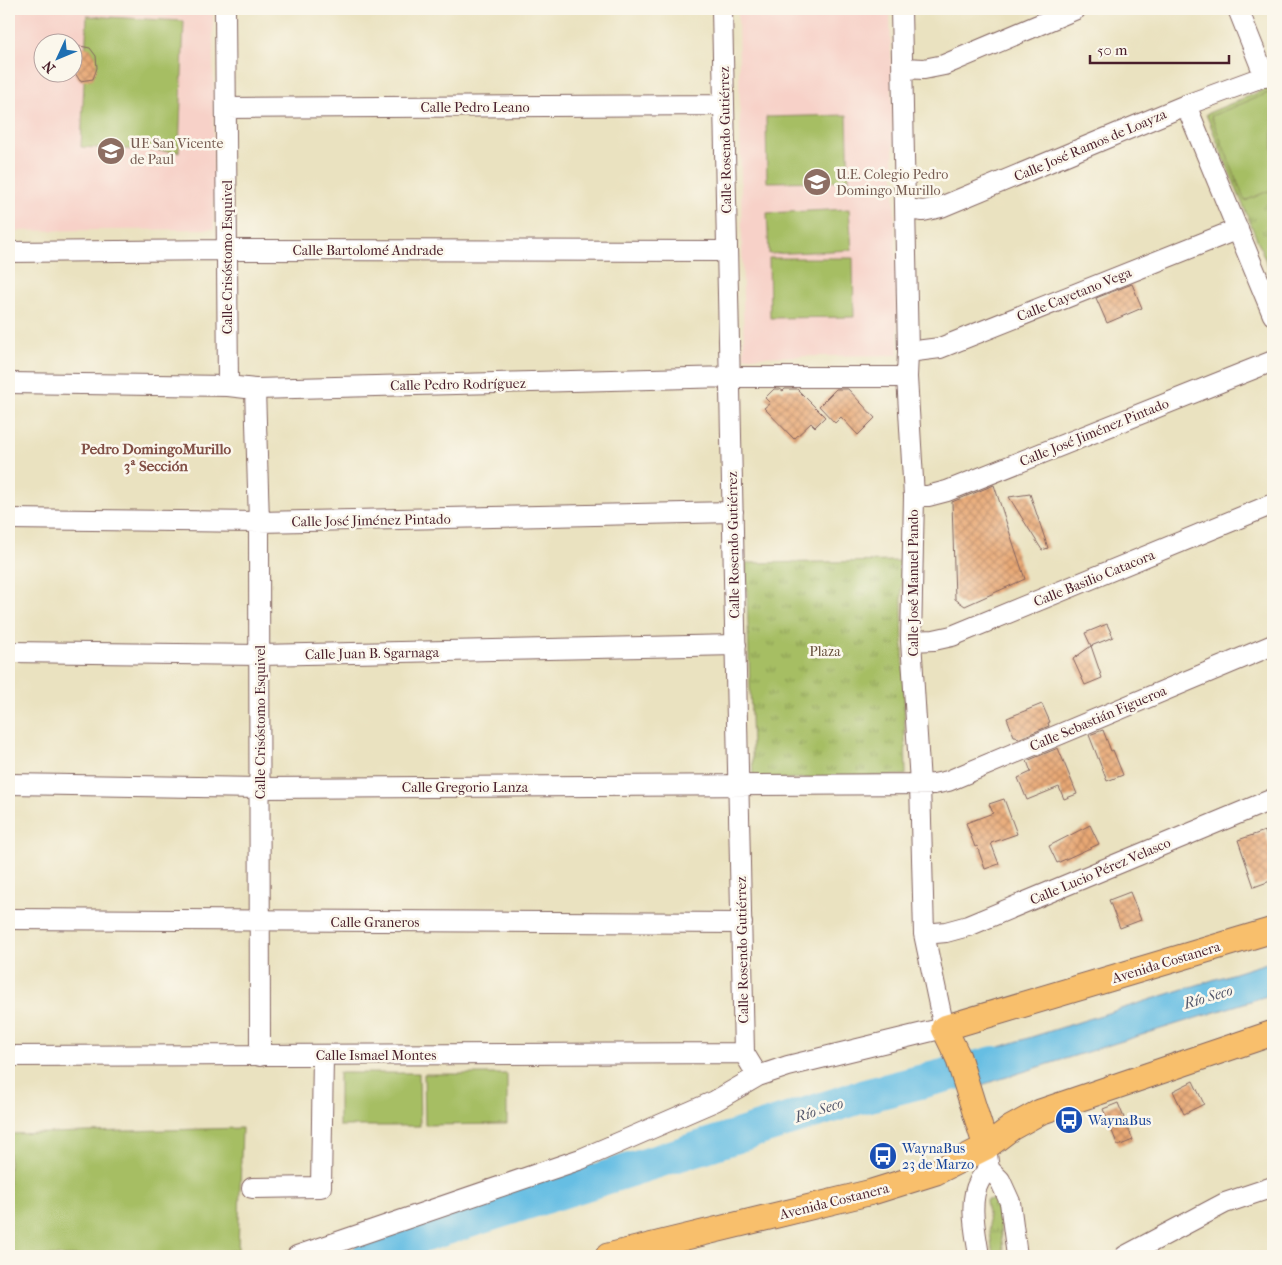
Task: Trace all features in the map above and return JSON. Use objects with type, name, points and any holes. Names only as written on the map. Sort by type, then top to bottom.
[{"type":"main road","name":"Avenida Costanera","points":[[944,1028],[1273,930]]},
{"type":"main road","name":"Calle José Manuel Pando","points":[[944,1028],[958,1057],[987,1158]]},
{"type":"main road","name":"Avenida Costanera","points":[[608,1256],[872,1192],[987,1158],[1011,1128],[1040,1112],[1273,1033]]},
{"type":"street","name":"Calle Crisóstomo Esquivel","points":[[225,9],[228,386]]},
{"type":"street","name":"Calle Rosendo Gutiérrez","points":[[722,9],[744,1053]]},
{"type":"street","name":"Calle José Manuel Pando","points":[[901,9],[906,209],[907,377],[914,496],[911,640],[920,783],[924,934],[944,1028]]},
{"type":"street","points":[[902,68],[924,69],[944,65],[1076,9]]},
{"type":"street","points":[[1238,9],[1269,75]]},
{"type":"street","name":"Calle José Ramos de Loayza","points":[[906,209],[922,211],[941,207],[1186,104],[1269,75]]},
{"type":"street","points":[[1186,104],[1273,315]]},
{"type":"street","name":"Calle Pedro Leano","points":[[226,108],[724,105]]},
{"type":"street","name":"Calle Cayetano Vega","points":[[908,352],[940,348],[1238,229]]},
{"type":"street","name":"Calle Bartolomé Andrade","points":[[9,252],[227,250],[727,251]]},
{"type":"street","name":"Calle José Jiménez Pintado","points":[[914,496],[928,496],[947,491],[1273,361]]},
{"type":"street","name":"Calle Pedro Rodríguez","points":[[9,383],[228,386],[255,389],[730,377],[907,377]]},
{"type":"street","name":"Calle Crisóstomo Esquivel","points":[[255,389],[260,655],[260,1056]]},
{"type":"street","name":"Calle Basilio Catacora","points":[[911,640],[934,640],[952,636],[1273,504]]},
{"type":"street","name":"Calle José Jiménez Pintado","points":[[9,519],[259,522],[733,512]]},
{"type":"street","name":"Calle Juan B. Sgarnaga","points":[[9,652],[260,655],[736,645]]},
{"type":"street","name":"Calle Sebastián Figueroa","points":[[920,783],[934,784],[948,781],[1273,645]]},
{"type":"street","name":"Calle Gregorio Lanza","points":[[9,784],[260,788],[920,783]]},
{"type":"street","name":"Calle Lucio Pérez Velasco","points":[[924,934],[946,932],[968,926],[1273,798]]},
{"type":"street","name":"Calle Graneros","points":[[9,919],[742,923]]},
{"type":"street","points":[[297,1256],[581,1159],[714,1101],[758,1076],[788,1066],[944,1028]]},
{"type":"street","points":[[744,1053],[758,1076]]},
{"type":"street","name":"Calle Ismael Montes","points":[[9,1056],[744,1053]]},
{"type":"street","points":[[252,1188],[321,1187],[323,1056]]},
{"type":"street","points":[[979,1256],[973,1208],[974,1195],[987,1158]]},
{"type":"street","points":[[987,1158],[1010,1202],[1016,1256]]},
{"type":"street","points":[[1125,1256],[1225,1203],[1273,1187]]},
{"type":"shaded area","name":"UE San Vicente de Paul","points":[[9,9],[213,9],[214,229],[9,231]]},
{"type":"shaded area","name":"U.E. Colegio Pedro Domingo Murillo","points":[[738,9],[890,9],[898,355],[744,357]]},
{"type":"green space","points":[[87,16],[184,21],[179,152],[81,147]]},
{"type":"green space","points":[[1273,86],[1273,279],[1206,114]]},
{"type":"green space","points":[[1273,91],[1273,189],[1245,201],[1211,116]]},
{"type":"green space","points":[[847,115],[849,181],[767,182],[766,117]]},
{"type":"green space","points":[[849,209],[852,250],[769,254],[767,213]]},
{"type":"green space","points":[[769,258],[853,258],[854,317],[770,318]]},
{"type":"green space","name":"Plaza","points":[[901,561],[906,775],[753,780],[746,563]]},
{"type":"green space","points":[[339,1073],[419,1073],[420,1126],[339,1126]]},
{"type":"green space","points":[[424,1074],[507,1074],[507,1124],[425,1125]]},
{"type":"green space","points":[[242,1128],[238,1250],[191,1256],[9,1256],[9,1134]]},
{"type":"green space","points":[[996,1199],[1004,1256],[993,1256],[986,1200]]},
{"type":"water","name":"Río Seco","points":[[1273,961],[1273,994],[978,1086],[968,1057]]},
{"type":"building","points":[[82,46],[90,48],[96,56],[97,68],[93,79],[82,81]]},
{"type":"building","points":[[1132,284],[1142,308],[1107,323],[1096,298]]},
{"type":"building","points":[[774,389],[783,391],[785,389],[797,389],[825,417],[815,427],[811,423],[794,439],[764,408],[770,403],[765,398]]},
{"type":"building","points":[[836,389],[848,389],[875,418],[858,435],[841,417],[835,423],[819,406]]},
{"type":"building","points":[[994,485],[1025,579],[965,606],[955,599],[952,502]]},
{"type":"building","points":[[1030,494],[1048,548],[1042,550],[1009,497]]},
{"type":"building","points":[[1107,624],[1113,637],[1091,646],[1085,633]]},
{"type":"building","points":[[1091,646],[1102,678],[1085,685],[1073,659]]},
{"type":"building","points":[[1042,704],[1050,722],[1048,723],[1049,726],[1018,739],[1014,736],[1007,718]]},
{"type":"building","points":[[1103,730],[1123,775],[1107,781],[1089,735]]},
{"type":"building","points":[[1058,748],[1077,794],[1064,799],[1059,787],[1027,800],[1018,778],[1031,772],[1027,761]]},
{"type":"building","points":[[1004,799],[1017,834],[991,843],[999,864],[985,869],[966,823],[993,813],[989,804]]},
{"type":"building","points":[[1090,825],[1099,844],[1057,863],[1049,846]]},
{"type":"building","points":[[1265,831],[1273,858],[1273,880],[1254,887],[1238,840]]},
{"type":"building","points":[[1130,892],[1141,920],[1120,928],[1109,900]]},
{"type":"building","points":[[1193,1081],[1204,1104],[1184,1114],[1173,1091]]},
{"type":"building","points":[[1118,1103],[1133,1140],[1118,1146],[1103,1109]]},
{"type":"waterway","name":"Río Seco","points":[[369,1256],[409,1240],[857,1098],[994,1063]]},
{"type":"place","name":"UE San Vicente de Paul","points":[[111,151]]},
{"type":"place","name":"U.E. Colegio Pedro Domingo Murillo","points":[[817,182]]},
{"type":"place","name":"WaynaBus","points":[[1069,1120]]},
{"type":"place","name":"WaynaBus 23 de Marzo","points":[[883,1156]]},
{"type":"district","name":"Pedro DomingoMurillo 3ª Sección","points":[[156,458]]}]
